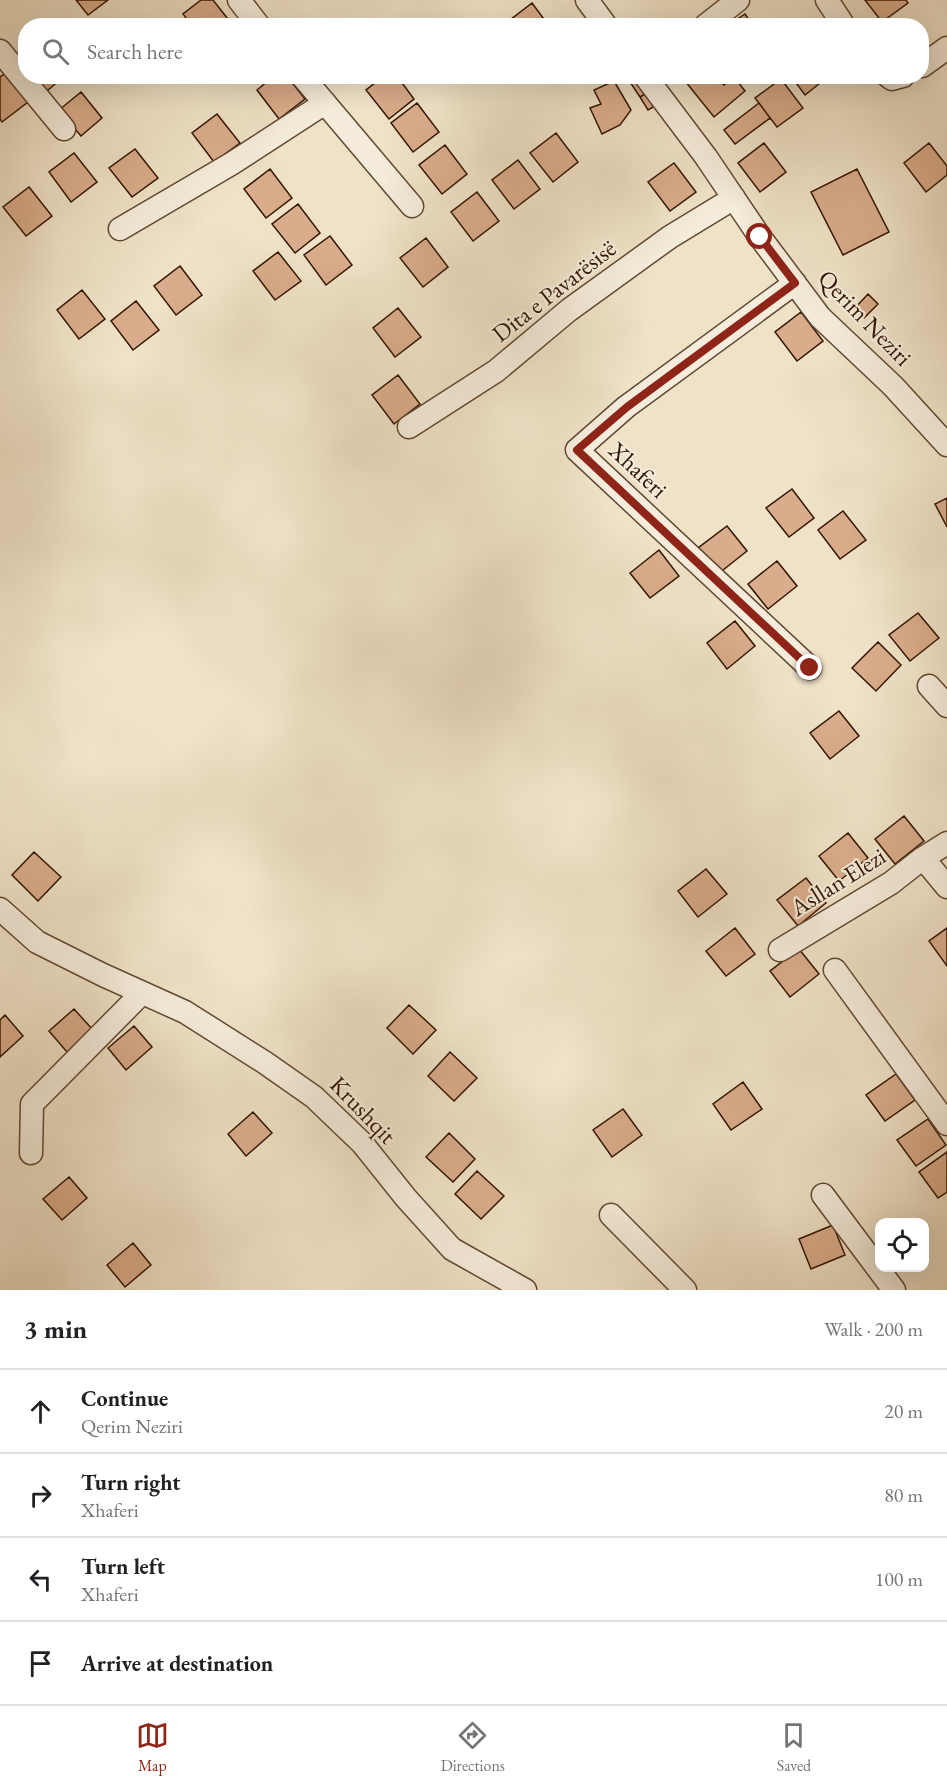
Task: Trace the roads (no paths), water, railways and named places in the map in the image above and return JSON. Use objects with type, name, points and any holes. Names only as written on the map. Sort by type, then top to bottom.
[{"type":"street","points":[[239,0],[253,18]]},
{"type":"street","points":[[587,0],[600,18]]},
{"type":"street","points":[[715,18],[738,0]]},
{"type":"street","points":[[827,0],[839,18]]},
{"type":"street","points":[[929,60],[947,48]]},
{"type":"street","points":[[0,51],[18,73]]},
{"type":"street","points":[[27,84],[64,129]]},
{"type":"street","points":[[309,84],[412,206]]},
{"type":"street","name":"Qerim Neziri","points":[[651,84],[820,317],[893,386],[947,446]]},
{"type":"street","points":[[120,229],[231,164],[325,104]]},
{"type":"street","name":"Dita e Pavarësisë","points":[[409,428],[496,371],[569,310],[670,237],[734,198]]},
{"type":"street","name":"Xhaferi","points":[[795,283],[627,407],[577,450],[810,668]]},
{"type":"street","points":[[929,686],[947,706]]},
{"type":"street","name":"Asllan Elezi","points":[[780,950],[891,883],[947,843]]},
{"type":"street","name":"Asllan Elezi","points":[[923,858],[947,886]]},
{"type":"street","name":"Krushqit","points":[[0,909],[37,942],[185,1012],[314,1097],[362,1143],[406,1198],[452,1249],[525,1290]]},
{"type":"street","points":[[835,970],[947,1124]]},
{"type":"street","points":[[31,1153],[32,1104],[142,993]]},
{"type":"street","points":[[823,1194],[894,1290]]},
{"type":"street","points":[[611,1215],[686,1290]]}]
